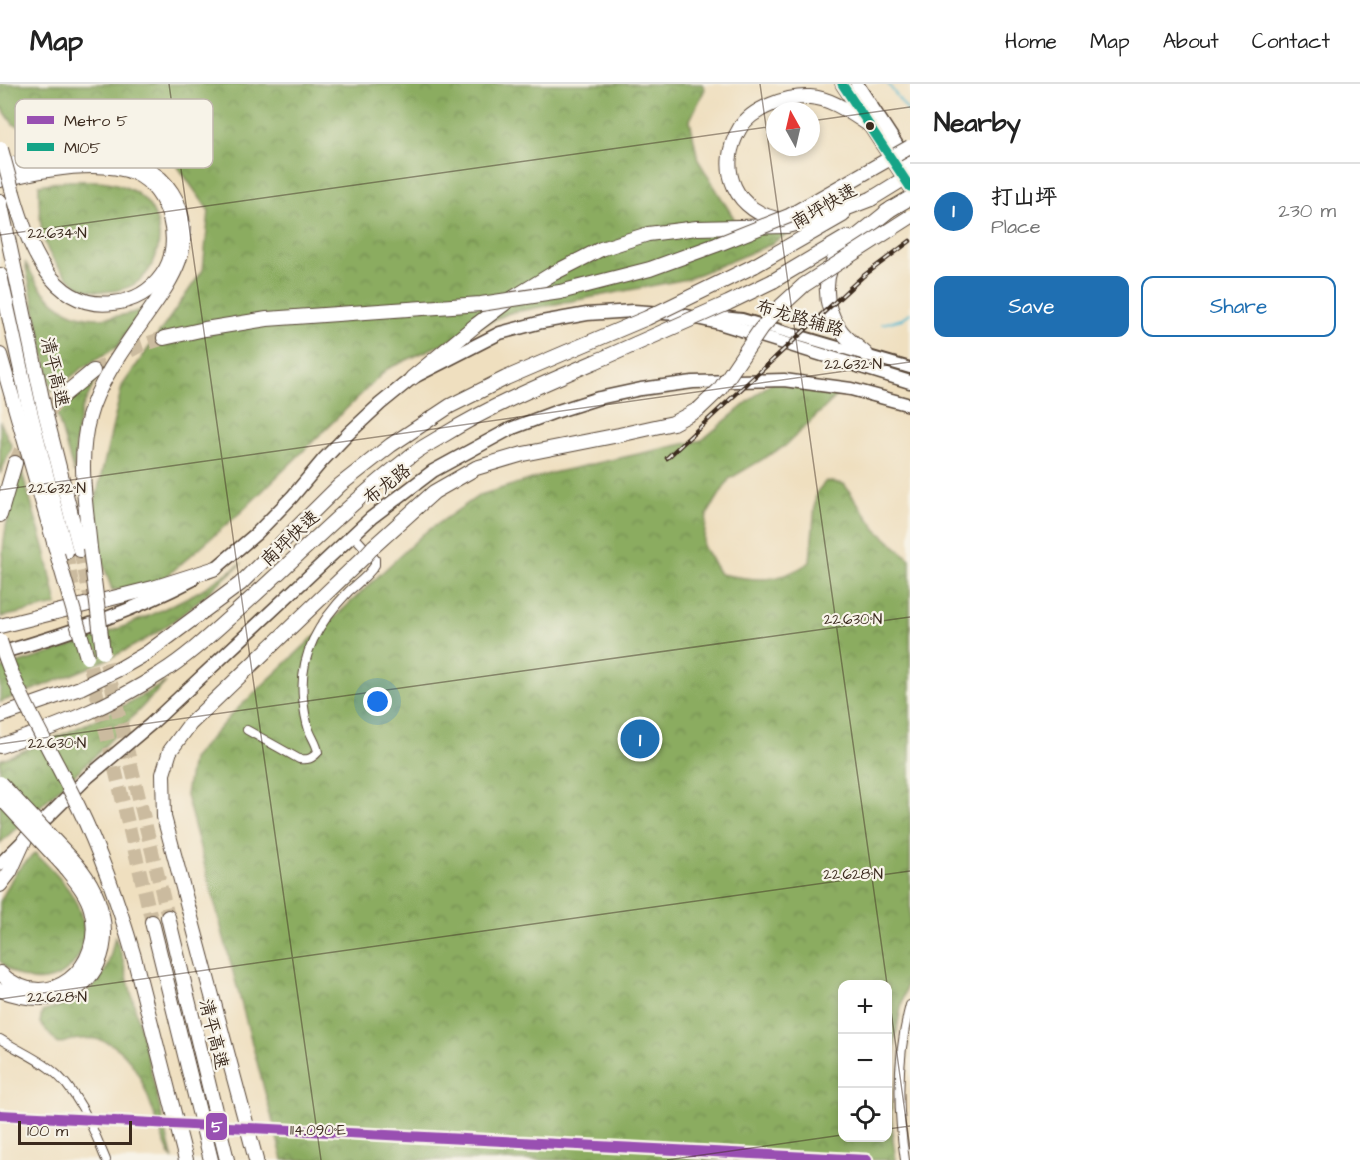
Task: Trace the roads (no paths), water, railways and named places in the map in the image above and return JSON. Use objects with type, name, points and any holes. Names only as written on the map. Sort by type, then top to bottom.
[{"type":"highway","points":[[809,219],[785,221],[767,218],[752,210],[739,197],[731,180],[729,160],[740,126],[753,114],[770,105],[811,97],[843,108],[868,124]]},
{"type":"highway","points":[[164,338],[267,319],[481,304],[560,292],[650,268],[789,216],[910,147]]},
{"type":"highway","points":[[0,148],[13,193],[20,216],[36,255],[50,277],[72,297],[101,305],[126,302],[146,293],[163,274],[172,252],[173,232],[167,207],[154,186],[135,173],[107,168],[65,168],[37,171],[0,180]]},
{"type":"highway","points":[[0,167],[15,164]]},
{"type":"highway","points":[[103,652],[85,549],[82,457],[89,416],[105,380],[170,284],[180,260],[184,238],[182,215],[174,195],[158,177],[144,168]]},
{"type":"highway","name":"南坪快速","points":[[0,716],[80,688],[147,653],[240,584],[340,485],[391,445],[450,406],[506,378],[647,318],[754,266],[910,175]]},
{"type":"highway","name":"南坪快速","points":[[0,746],[90,713],[164,672],[253,597],[409,456],[465,422],[520,394],[728,303],[773,280],[910,198]]},
{"type":"highway","points":[[412,378],[508,301],[552,274],[601,249],[648,234],[697,228],[787,226],[832,214],[871,199]]},
{"type":"highway","name":"清平高速","points":[[0,201],[44,408],[85,549]]},
{"type":"highway","points":[[866,354],[839,329],[828,304],[826,284],[835,256],[841,249],[892,208]]},
{"type":"highway","points":[[256,1160],[164,817],[163,774],[170,751],[190,724],[368,552],[434,492],[476,468],[523,454],[673,423],[699,409],[720,389],[760,330],[789,299],[822,273],[910,217]]},
{"type":"highway","name":"清平高速","points":[[0,275],[61,553]]},
{"type":"highway","points":[[0,356],[61,553],[87,657]]},
{"type":"highway","points":[[60,398],[93,371]]},
{"type":"highway","points":[[0,515],[15,463]]},
{"type":"highway","points":[[0,626],[132,594],[216,568]]},
{"type":"highway","points":[[0,641],[24,702],[98,848],[116,896],[186,1160]]},
{"type":"highway","points":[[0,783],[68,862],[91,908],[94,936],[89,958],[75,975],[52,988],[37,989],[19,986],[0,973]]},
{"type":"highway","points":[[0,797],[68,862],[83,870],[92,885],[104,918],[103,951],[94,970],[81,985],[61,996],[28,998],[0,990]]},
{"type":"highway","points":[[0,885],[10,872],[25,839]]},
{"type":"highway","name":"清平高速","points":[[168,917],[227,1160]]},
{"type":"highway","name":"清平高速","points":[[152,922],[211,1160]]},
{"type":"main road","points":[[842,84],[910,187]]},
{"type":"main road","points":[[857,84],[910,165]]},
{"type":"main road","points":[[0,653],[157,598],[216,568],[264,526],[349,433],[380,404],[412,378],[500,333],[587,314],[633,311],[678,314],[719,323],[910,382]]},
{"type":"main road","name":"布龙路辅路","points":[[678,314],[742,319],[910,368]]},
{"type":"main road","name":"布龙路","points":[[0,864],[88,777],[151,724],[353,534],[404,491],[468,451],[510,429],[599,398],[641,389],[693,382],[784,380],[852,389],[910,405]]},
{"type":"street","points":[[246,730],[299,759],[313,758],[318,752],[304,706],[302,680],[305,658],[319,625],[336,604],[375,565],[375,559],[353,534]]},
{"type":"street","points":[[905,1160],[901,1128],[900,1074],[903,1040],[910,1005]]},
{"type":"street","points":[[0,1039],[58,1076],[80,1106],[106,1160]]},
{"type":"waterway","points":[[888,84],[910,114]]},
{"type":"waterway","points":[[882,324],[902,319],[910,313]]},
{"type":"tunnel","points":[[93,371],[137,347],[164,338]]},
{"type":"tunnel","points":[[15,463],[25,441],[60,398]]},
{"type":"tunnel","points":[[80,550],[91,600]]},
{"type":"tunnel","points":[[66,552],[74,594]]},
{"type":"tunnel","points":[[101,642],[168,917]]},
{"type":"tunnel","points":[[85,645],[152,922]]},
{"type":"railway","points":[[667,458],[862,277],[910,241]]},
{"type":"metro line","name":"5","points":[[0,1115],[867,1160]]},
{"type":"place","name":"打山坪","points":[[640,739]]}]
